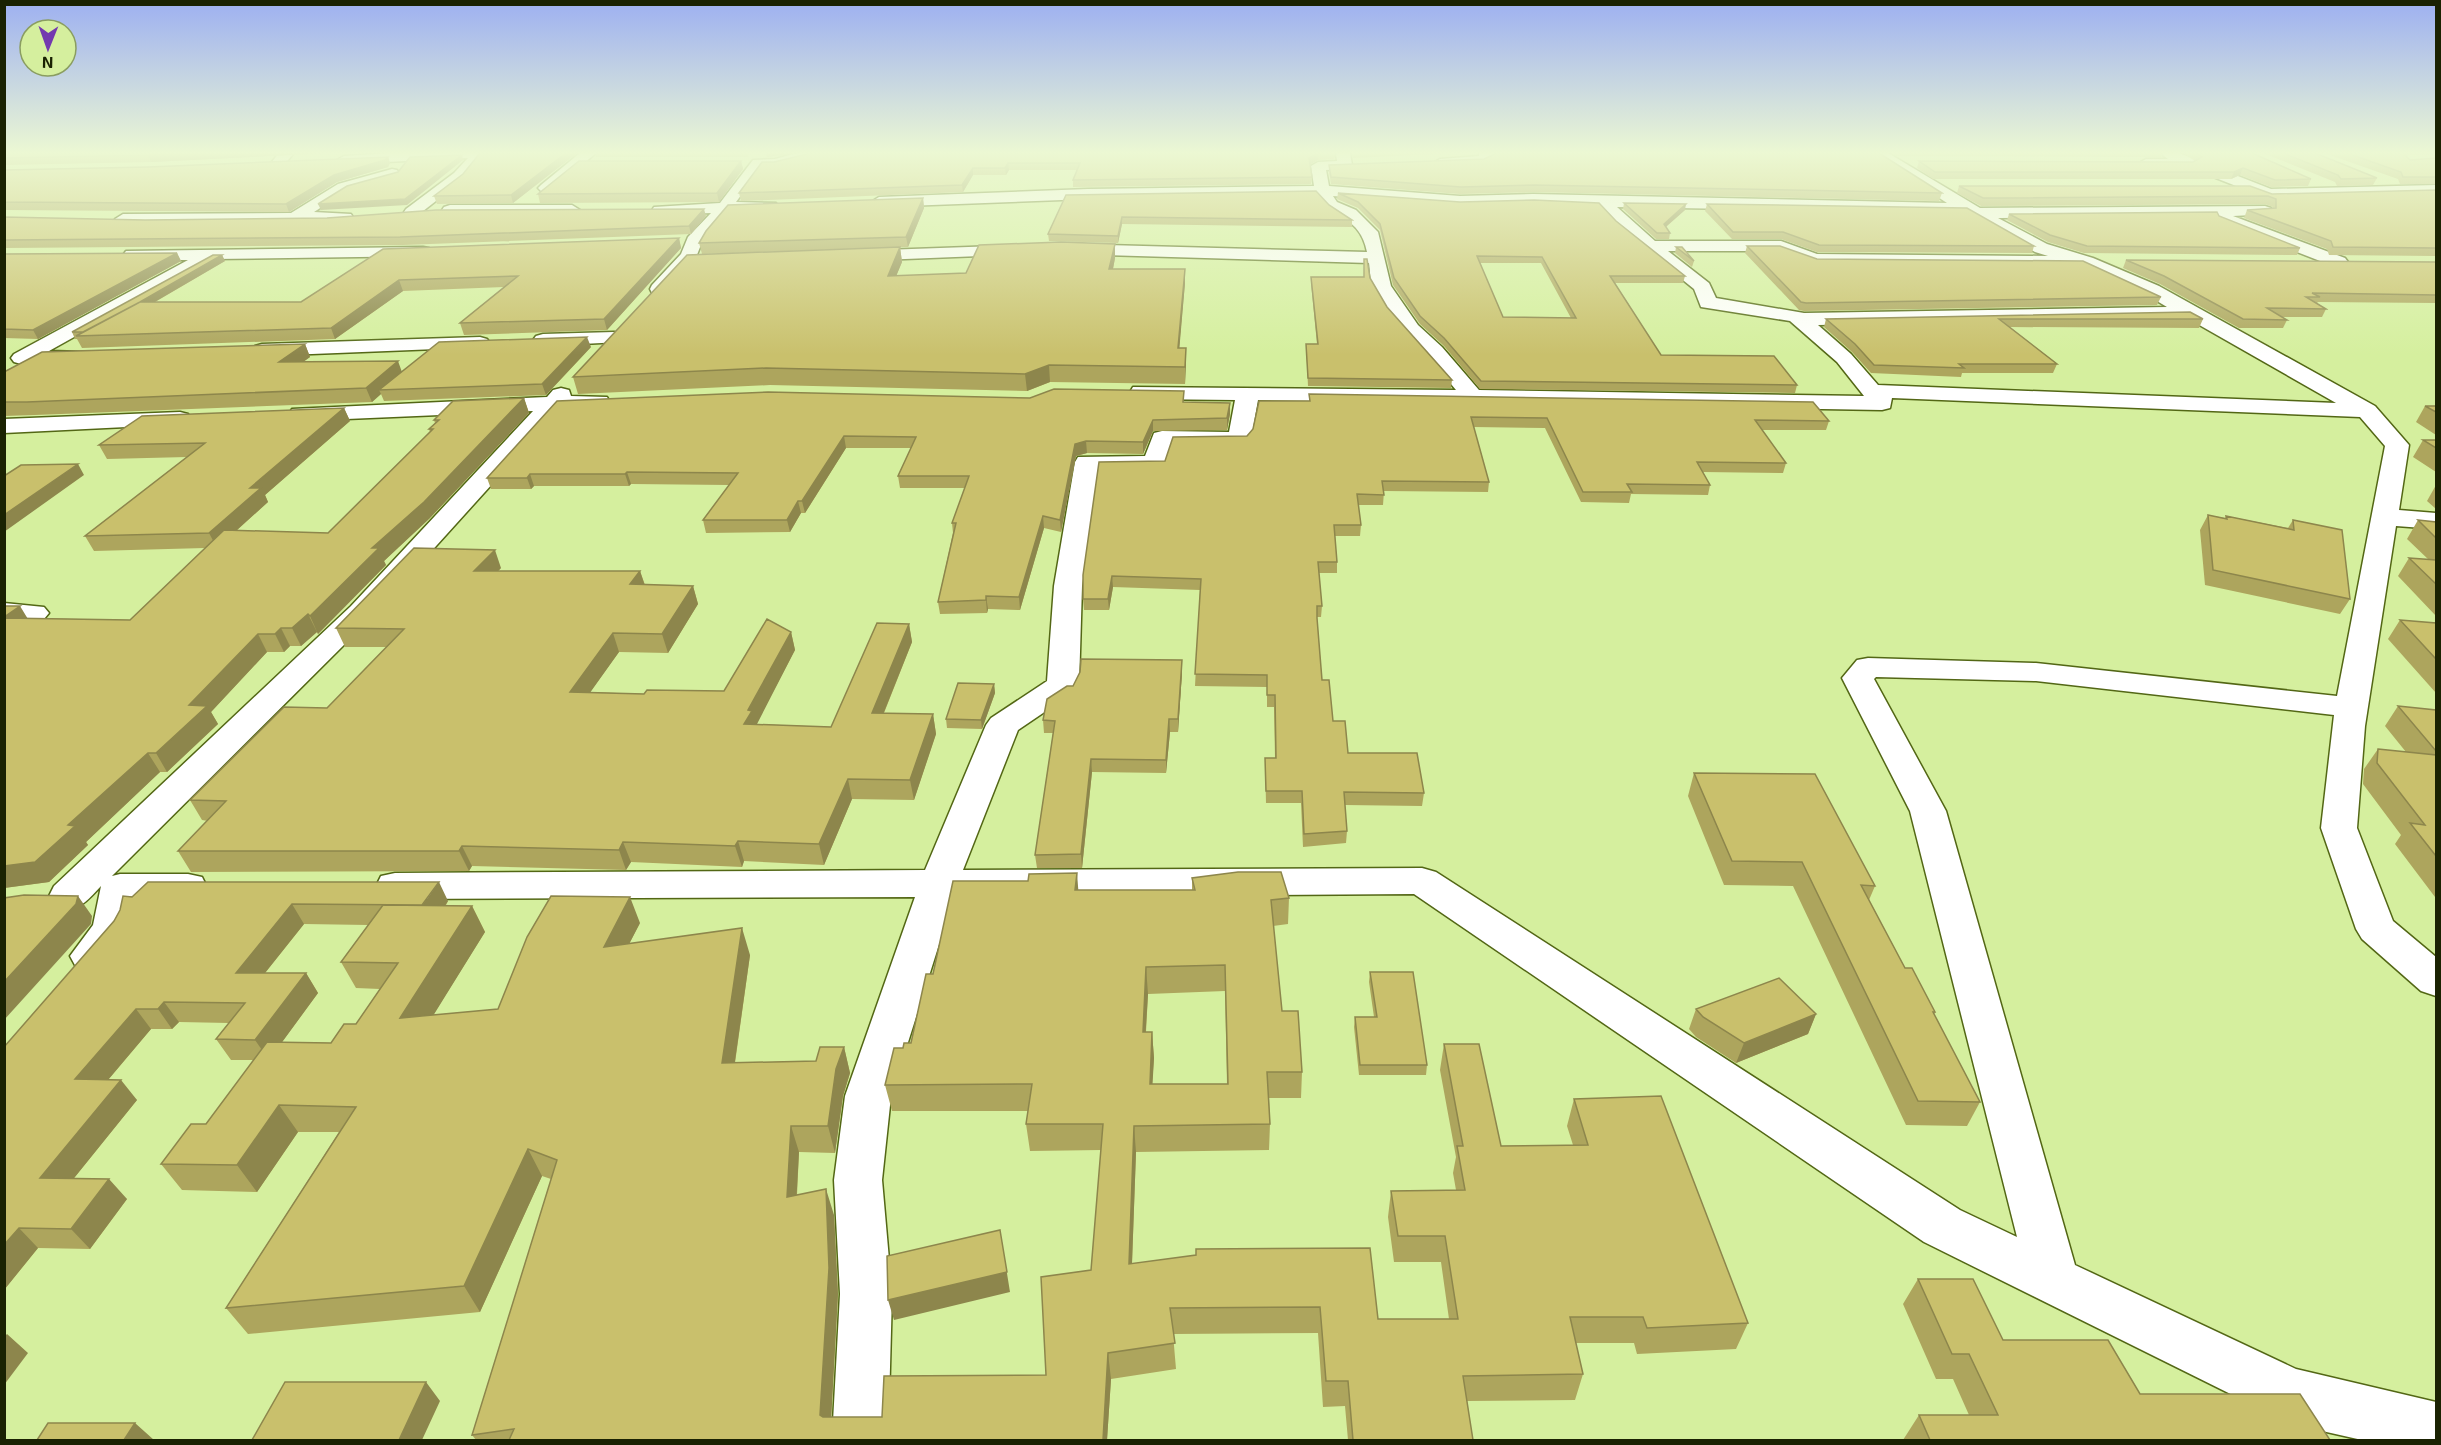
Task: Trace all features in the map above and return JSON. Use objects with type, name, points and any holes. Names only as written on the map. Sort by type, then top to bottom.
[{"type":"street","points":[[227,886],[120,887],[52,898],[361,612],[584,371],[714,220]]},
{"type":"street","points":[[1357,220],[1372,236],[1374,258],[1382,285],[1412,329],[1435,351],[1472,396]]},
{"type":"street","points":[[1620,220],[1702,287],[1708,303],[1796,316],[1844,358],[1882,403]]},
{"type":"street","points":[[1998,220],[2041,248],[2087,262],[2152,290],[2367,411],[2397,446],[2352,707],[2339,828],[2376,929],[2436,980]]},
{"type":"street","points":[[2228,220],[2339,262]]},
{"type":"street","points":[[1652,246],[1781,246],[1815,260],[1935,258],[2131,263]]},
{"type":"street","points":[[838,257],[1047,250],[1168,250],[1374,258]]},
{"type":"street","points":[[115,255],[438,251]]},
{"type":"street","points":[[13,362],[210,255]]},
{"type":"street","points":[[2291,262],[2358,262]]},
{"type":"street","points":[[1800,319],[2191,312]]},
{"type":"street","points":[[519,341],[629,321]]},
{"type":"street","points":[[246,350],[495,342]]},
{"type":"street","points":[[13,362],[92,356]]},
{"type":"street","points":[[1882,403],[1880,391],[2175,401],[2367,411]]},
{"type":"street","points":[[1119,392],[1882,403]]},
{"type":"street","points":[[860,1440],[866,1294],[858,1180],[868,1096],[938,885],[1003,725],[1063,685],[1068,586],[1087,462],[1155,464],[1162,438],[1239,439],[1248,393]]},
{"type":"street","points":[[279,415],[622,400]]},
{"type":"street","points":[[4,426],[207,418]]},
{"type":"street","points":[[2385,516],[2436,521]]},
{"type":"street","points":[[4,612],[34,613]]},
{"type":"street","points":[[2054,1281],[1928,812],[1858,678],[1868,667],[2036,672],[2352,707]]},
{"type":"street","points":[[357,886],[1422,881],[1942,1226],[2291,1396],[2391,1429],[2436,1430]]},
{"type":"street","points":[[66,984],[112,930],[120,887]]},
{"type":"building","points":[[4,220],[694,220],[689,226],[400,237],[4,240]]},
{"type":"building","points":[[715,220],[913,220],[906,237],[699,243]]},
{"type":"building","points":[[1054,220],[1121,220],[1118,236],[1048,234]]},
{"type":"building","points":[[1376,220],[1615,220],[1685,276],[1610,276],[1661,355],[1774,356],[1797,385],[1481,381],[1444,338],[1420,316],[1394,278],[1380,224]],"holes":[[[1477,256],[1542,257],[1576,318],[1503,317]]]},
{"type":"building","points":[[1643,220],[1668,220],[1664,224],[1670,233],[1657,233]]},
{"type":"building","points":[[1722,220],[1989,220],[2034,246],[1819,245],[1783,232],[1733,232]]},
{"type":"building","points":[[2022,220],[2230,220],[2300,248],[2087,246],[2050,235]]},
{"type":"building","points":[[2275,220],[2436,220],[2436,248],[2333,247],[2331,241]]},
{"type":"building","points":[[679,238],[604,319],[460,323],[518,276],[399,280],[331,328],[76,336],[140,302],[301,302],[383,249]]},
{"type":"building","points":[[1061,242],[1115,244],[1109,269],[1185,269],[1178,348],[1186,348],[1185,367],[1049,365],[1025,374],[766,368],[573,377],[687,255],[900,247],[888,276],[966,273],[979,245]]},
{"type":"building","points":[[1747,246],[1780,246],[1817,259],[2083,261],[2161,297],[1806,303],[1801,302]]},
{"type":"building","points":[[1676,247],[1682,247],[1694,261]]},
{"type":"building","points":[[177,253],[33,330],[4,329],[4,254]]},
{"type":"building","points":[[213,255],[222,255],[83,332],[72,332]]},
{"type":"building","points":[[1364,259],[1367,259],[1370,278],[1387,307],[1452,380],[1308,378],[1306,344],[1318,344],[1311,277],[1364,277]]},
{"type":"building","points":[[2126,260],[2436,262],[2436,295],[2312,293],[2320,297],[2306,297],[2326,309],[2267,308],[2287,320],[2243,319],[2164,276]]},
{"type":"building","points":[[2190,312],[2203,319],[1999,319],[2057,364],[1959,364],[1964,368],[1874,365],[1855,344],[1826,319]]},
{"type":"building","points":[[587,337],[542,384],[379,390],[439,342]]},
{"type":"building","points":[[305,344],[279,362],[398,361],[366,388],[4,402],[4,372],[42,352]]},
{"type":"building","points":[[1054,389],[1184,391],[1183,402],[1230,403],[1227,418],[1153,420],[1143,442],[1086,441],[1075,444],[1060,520],[1043,516],[1019,597],[986,596],[986,600],[938,602],[956,523],[952,523],[969,476],[898,476],[916,437],[844,436],[787,520],[703,520],[738,473],[627,472],[625,474],[530,474],[527,478],[487,478],[557,401],[768,392],[1030,398]]},
{"type":"building","points":[[1309,394],[1813,402],[1829,421],[1755,420],[1786,463],[1697,462],[1710,485],[1627,484],[1632,492],[1583,492],[1547,418],[1471,417],[1489,482],[1382,481],[1384,495],[1357,494],[1361,525],[1334,525],[1337,562],[1318,562],[1322,606],[1317,606],[1317,618],[1322,680],[1329,680],[1333,721],[1345,721],[1348,753],[1417,753],[1424,793],[1344,792],[1347,831],[1304,834],[1302,791],[1266,791],[1265,758],[1276,758],[1275,695],[1267,695],[1267,675],[1195,674],[1201,579],[1112,576],[1108,599],[1083,599],[1083,575],[1099,462],[1165,461],[1173,437],[1247,436],[1253,429],[1259,401],[1310,401]]},
{"type":"building","points":[[524,398],[424,502],[372,548],[379,548],[310,616],[308,614],[292,628],[281,628],[275,634],[258,634],[189,705],[207,706],[156,753],[148,753],[68,825],[75,826],[35,862],[4,866],[4,618],[130,620],[224,530],[328,533],[433,429],[429,429],[439,420],[434,420],[453,401]]},
{"type":"building","points":[[2425,406],[2436,406],[2436,412]]},
{"type":"building","points":[[344,408],[250,488],[261,488],[209,533],[85,536],[205,443],[99,445],[142,416]]},
{"type":"building","points":[[2423,440],[2436,440],[2436,448]]},
{"type":"building","points":[[78,464],[4,515],[4,476],[21,465]]},
{"type":"building","points":[[2208,515],[2227,519],[2226,516],[2294,530],[2293,520],[2342,530],[2350,599],[2213,570]]},
{"type":"building","points":[[2418,520],[2436,522],[2436,538]]},
{"type":"building","points":[[414,548],[495,550],[474,571],[640,571],[630,584],[693,586],[662,634],[613,633],[570,692],[644,694],[647,690],[724,691],[767,619],[791,632],[748,710],[752,711],[744,724],[831,727],[877,623],[909,624],[872,713],[933,714],[910,780],[848,779],[819,844],[738,841],[735,846],[623,842],[619,850],[462,846],[459,851],[178,851],[226,801],[190,800],[284,707],[327,708],[404,629],[336,628]]},
{"type":"building","points":[[2409,558],[2436,560],[2436,584]]},
{"type":"building","points":[[4,606],[20,606],[4,617]]},
{"type":"building","points":[[2400,620],[2436,623],[2436,659]]},
{"type":"building","points":[[1081,659],[1182,660],[1178,719],[1169,719],[1166,760],[1091,759],[1081,854],[1035,855],[1055,721],[1043,720],[1047,699],[1067,686],[1073,686],[1080,672]]},
{"type":"building","points":[[958,683],[994,684],[981,720],[946,719]]},
{"type":"building","points":[[2398,706],[2436,710],[2436,751]]},
{"type":"building","points":[[2378,749],[2436,755],[2436,856],[2410,823],[2425,825],[2377,763]]},
{"type":"building","points":[[1694,773],[1815,774],[1875,886],[1861,885],[1905,968],[1912,968],[1980,1102],[1918,1101],[1802,862],[1732,861]]},
{"type":"building","points":[[1238,872],[1281,872],[1289,898],[1271,900],[1282,1011],[1298,1011],[1302,1072],[1267,1072],[1270,1124],[1134,1126],[1129,1264],[1196,1255],[1196,1249],[1370,1248],[1378,1319],[1458,1319],[1445,1236],[1398,1236],[1391,1191],[1465,1190],[1457,1146],[1463,1146],[1444,1044],[1479,1044],[1501,1146],[1588,1145],[1574,1099],[1661,1096],[1748,1323],[1647,1328],[1643,1317],[1570,1317],[1583,1374],[1463,1376],[1473,1440],[1353,1440],[1348,1381],[1326,1381],[1320,1307],[1170,1308],[1175,1343],[1108,1353],[1103,1440],[509,1440],[514,1429],[472,1435],[557,1160],[528,1149],[464,1286],[226,1308],[356,1107],[279,1105],[237,1165],[161,1164],[191,1124],[206,1124],[267,1042],[331,1043],[344,1024],[356,1024],[398,963],[341,962],[383,905],[472,906],[400,1018],[498,1009],[527,937],[551,896],[630,897],[604,947],[742,928],[722,1063],[816,1061],[820,1047],[844,1047],[836,1069],[828,1126],[791,1126],[787,1197],[826,1189],[829,1268],[820,1415],[823,1417],[882,1417],[884,1376],[1046,1375],[1041,1277],[1091,1270],[1103,1124],[1026,1124],[1032,1084],[885,1085],[894,1048],[903,1048],[904,1043],[911,1043],[926,974],[933,974],[953,881],[1028,881],[1029,874],[1077,873],[1075,890],[1195,890],[1192,878]],"holes":[[[1225,965],[1228,1084],[1150,1084],[1152,1032],[1143,1032],[1146,967]]]},
{"type":"building","points":[[148,882],[439,882],[422,905],[292,904],[236,973],[306,973],[255,1040],[216,1039],[245,1003],[164,1002],[158,1009],[136,1009],[75,1079],[121,1080],[40,1178],[109,1179],[71,1229],[19,1228],[4,1245],[4,1047],[114,921],[120,910],[123,896],[132,897]]},
{"type":"building","points":[[24,895],[78,896],[76,904],[4,982],[4,898]]},
{"type":"building","points":[[1370,972],[1413,972],[1427,1065],[1360,1065],[1355,1017],[1377,1017]]},
{"type":"building","points":[[1779,978],[1816,1014],[1744,1043],[1703,1017],[1696,1009]]},
{"type":"building","points":[[1000,1230],[1007,1272],[888,1300],[887,1256]]},
{"type":"building","points":[[1918,1279],[1973,1279],[2003,1340],[2108,1340],[2140,1394],[2300,1394],[2330,1440],[1930,1440],[1919,1415],[1998,1415],[1969,1354],[1952,1354]]},
{"type":"building","points":[[285,1382],[426,1382],[399,1440],[252,1440]]},
{"type":"building","points":[[48,1423],[135,1423],[124,1440],[37,1440]]}]
